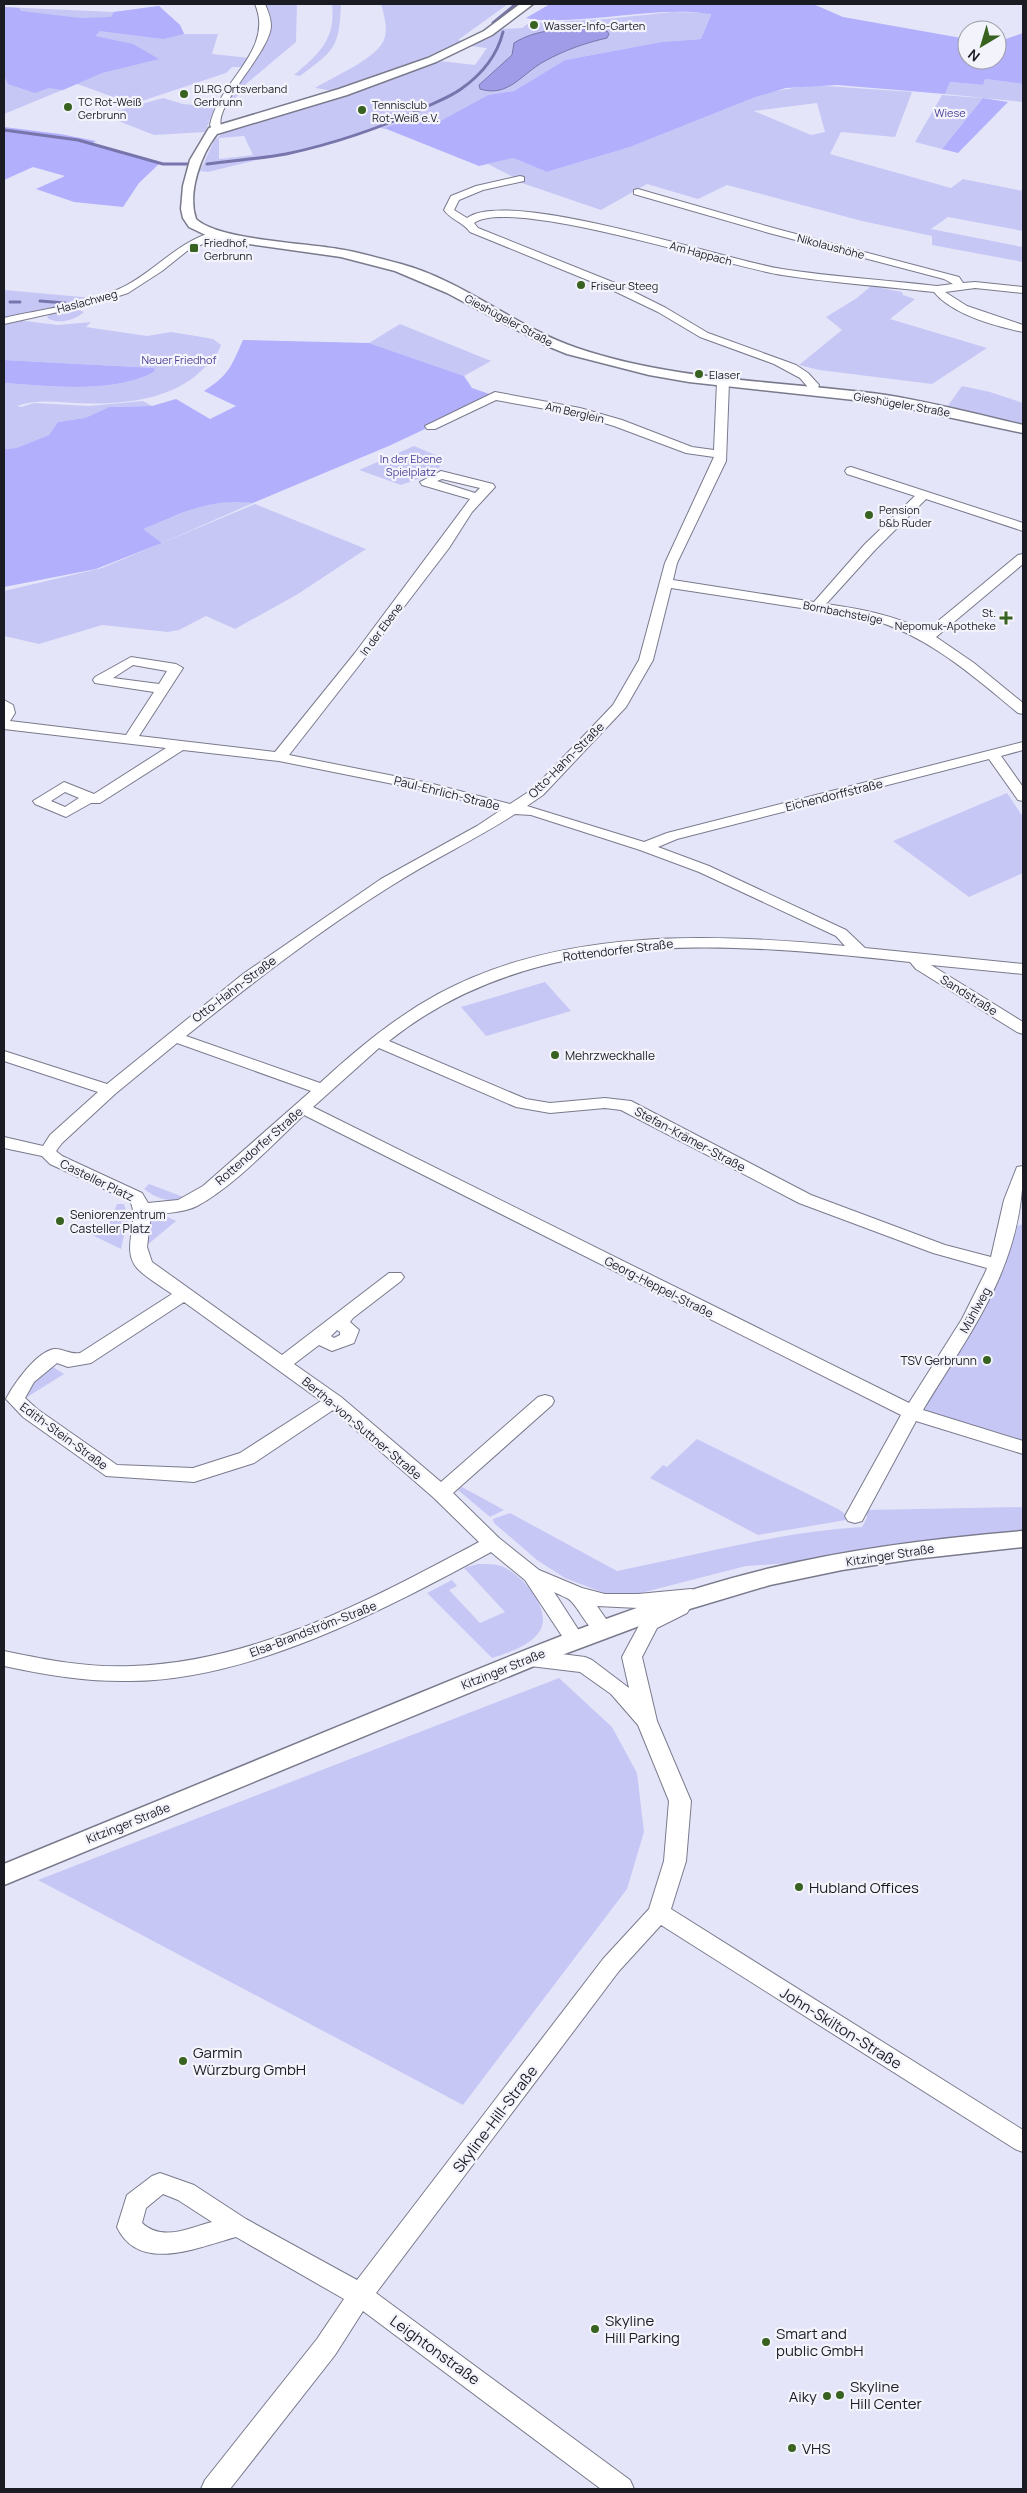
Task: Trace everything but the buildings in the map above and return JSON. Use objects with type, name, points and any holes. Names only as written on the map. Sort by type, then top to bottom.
[{"type":"street","points":[[213,131],[224,99],[261,47],[265,36],[265,20],[260,4]]},
{"type":"street","points":[[213,131],[343,92],[432,60],[488,33],[527,4]]},
{"type":"street","name":"Gieshügeler Straße","points":[[213,131],[189,183],[188,213],[190,220],[199,228],[214,235],[341,253],[375,260],[406,270],[452,290],[532,334],[572,351],[649,371],[723,382],[896,402],[1023,429]]},
{"type":"street","points":[[520,179],[480,188],[455,198],[449,210],[454,216],[468,222],[474,230],[595,279],[662,311],[704,335],[794,368],[808,378],[813,385],[812,391]]},
{"type":"street","name":"Nikolaushöhe","points":[[638,192],[780,233],[955,279],[959,285],[1023,290]]},
{"type":"street","name":"Am Happach","points":[[468,222],[476,216],[494,213],[549,218],[630,234],[768,270],[937,290],[950,290],[959,285]]},
{"type":"street","name":"Haslachweg","points":[[4,321],[90,302],[124,291],[158,269],[183,249],[214,235]]},
{"type":"street","name":"Am Happach","points":[[937,290],[940,296],[953,303],[1023,329]]},
{"type":"street","name":"Otto-Hahn-Straße","points":[[49,1148],[109,1090],[249,977],[386,882],[513,810],[538,792],[619,707],[629,693],[646,660],[671,564],[720,461],[723,382]]},
{"type":"street","name":"Am Berglein","points":[[431,426],[496,396],[576,411],[618,423],[690,450],[720,454]]},
{"type":"street","points":[[851,471],[922,496],[1023,527]]},
{"type":"street","points":[[817,606],[870,547],[922,496]]},
{"type":"street","name":"In der Ebene","points":[[279,757],[383,628],[451,536],[476,497]]},
{"type":"street","points":[[927,636],[1023,558]]},
{"type":"street","name":"Bornbachsteige","points":[[666,583],[875,616],[927,636],[1023,710]]},
{"type":"street","points":[[130,738],[164,689]]},
{"type":"street","points":[[4,704],[8,714],[4,720]]},
{"type":"street","name":"Paul-Ehrlich-Straße","points":[[4,725],[130,738],[279,757],[429,787],[513,810],[533,811],[645,847],[704,869],[841,933],[861,953]]},
{"type":"street","points":[[90,798],[95,800],[181,745]]},
{"type":"street","name":"Eichendorffstraße","points":[[645,847],[672,836],[1023,746]]},
{"type":"street","points":[[993,754],[1023,797]]},
{"type":"street","name":"Rottendorfer Straße","points":[[143,1209],[173,1207],[194,1200],[240,1163],[322,1089],[378,1042],[426,1008],[473,983],[528,963],[586,951],[644,944],[693,942],[737,943],[861,953],[915,960],[1023,969]]},
{"type":"street","name":"Sandstraße","points":[[915,960],[1023,1030]]},
{"type":"street","points":[[174,1037],[322,1089]]},
{"type":"street","name":"Stefan-Krämer-Straße","points":[[378,1042],[430,1062],[522,1103],[538,1107],[573,1107],[606,1103],[625,1105],[805,1199],[939,1249],[998,1265]]},
{"type":"street","points":[[4,1056],[109,1090]]},
{"type":"street","name":"Georg-Heppel-Straße","points":[[302,1108],[912,1413],[1023,1448]]},
{"type":"street","points":[[4,1142],[21,1148],[49,1148]]},
{"type":"street","name":"Casteller Platz","points":[[49,1148],[56,1160],[129,1192],[141,1202],[143,1209],[138,1247]]},
{"type":"street","name":"Mühlweg","points":[[855,1516],[912,1413],[959,1339],[998,1265],[1013,1200],[1023,1171]]},
{"type":"street","name":"Bertha-von-Suttner-Straße","points":[[138,1247],[144,1265],[334,1401],[440,1493],[492,1543],[532,1575],[577,1594],[605,1601],[638,1601],[704,1595]]},
{"type":"street","points":[[283,1363],[318,1336],[332,1345],[348,1339],[350,1330],[340,1324],[346,1315],[395,1277]]},
{"type":"street","name":"Edith-Stein-Straße","points":[[184,1294],[85,1359],[68,1361],[56,1355],[27,1378],[15,1400],[30,1413],[113,1471],[194,1475],[247,1458],[334,1401]]},
{"type":"street","points":[[440,1493],[545,1401]]},
{"type":"street","name":"Kitzinger Straße","points":[[4,1875],[575,1640],[704,1595],[736,1585],[890,1554],[1023,1539]]},
{"type":"street","name":"Elsa-Brandström-Straße","points":[[4,1659],[63,1672],[100,1676],[156,1671],[239,1658],[351,1616],[492,1543]]},
{"type":"street","name":"Bertha-von-Suttner-Straße","points":[[532,1575],[575,1640]]},
{"type":"street","points":[[577,1594],[603,1629]]},
{"type":"street","name":"Skyline-Hill-Straße","points":[[214,2489],[326,2347],[360,2296],[611,1965],[659,1913],[675,1861],[680,1801],[647,1721],[632,1657],[650,1624],[704,1595]]},
{"type":"street","name":"Skyline-Hill-Straße","points":[[530,1658],[585,1665],[618,1689],[647,1721]]},
{"type":"street","name":"John-Skilton-Straße","points":[[659,1913],[1023,2142]]},
{"type":"street","name":"Leightonstraße","points":[[238,2226],[360,2296],[621,2489]]},
{"type":"green space","points":[[263,4],[297,4],[296,42],[247,83],[234,100],[230,99],[265,43],[269,31],[268,18]]},
{"type":"green space","points":[[332,4],[341,4],[339,30],[333,47],[321,60],[300,76],[294,75],[324,45],[331,27],[333,16]]},
{"type":"green space","points":[[381,4],[508,4],[458,40],[467,42],[449,51],[339,92],[315,88],[362,62],[378,49],[386,33]]},
{"type":"green space","points":[[158,6],[180,25],[184,34],[218,34],[212,54],[250,58],[243,67],[232,67],[226,73],[133,104],[77,84],[4,114],[4,7],[114,12]]},
{"type":"green space","points":[[672,12],[711,13],[701,39],[661,42],[565,60],[514,91],[488,95],[440,121],[421,116],[384,129],[379,127],[334,141],[208,172],[200,171],[214,141],[226,130],[337,99],[440,61],[475,65],[487,48],[470,46],[502,29],[522,28],[532,21],[554,25],[566,21]],"holes":[[[244,136],[253,155],[219,159],[219,138]]]},
{"type":"green space","points":[[985,79],[1023,84],[1023,102],[945,94],[950,82],[982,85]]},
{"type":"green space","points":[[813,85],[912,92],[895,137],[841,132],[830,154],[951,188],[963,179],[1023,191],[1023,231],[948,217],[931,229],[1023,247],[1023,262],[932,245],[932,236],[862,221],[727,185],[698,199],[647,184],[601,210],[513,180],[517,179],[488,164],[513,158],[547,172],[630,147],[769,92]],"holes":[[[817,103],[825,132],[811,135],[754,111]]]},
{"type":"green space","name":"Wiese","points":[[942,95],[983,98],[942,149],[915,142]]},
{"type":"green space","points":[[163,98],[183,104],[215,107],[205,132],[154,135],[103,115]]},
{"type":"green space","points":[[871,286],[902,292],[903,295],[915,299],[890,319],[987,348],[932,384],[819,370],[799,365],[842,330],[826,317],[857,298]]},
{"type":"green space","points":[[4,290],[93,298],[4,318]]},
{"type":"green space","points":[[74,308],[84,312],[67,321],[47,318],[50,313]]},
{"type":"green space","name":"Neuer Friedhof","points":[[17,320],[58,325],[91,322],[86,327],[147,336],[171,332],[213,339],[221,345],[213,360],[201,371],[174,389],[158,395],[124,402],[38,402],[17,406],[21,407],[34,403],[89,406],[143,401],[152,406],[109,407],[85,418],[58,422],[49,435],[16,448],[4,449],[4,383],[60,387],[101,386],[138,379],[154,372],[155,368],[4,360],[4,322]]},
{"type":"green space","points":[[400,324],[491,361],[464,376],[369,343]]},
{"type":"green space","points":[[962,386],[990,392],[1023,403],[1023,424],[947,407]]},
{"type":"green space","name":"In der Ebene Spielplatz","points":[[414,446],[438,456],[428,461],[441,466],[429,475],[401,485],[359,470]]},
{"type":"green space","points":[[237,501],[253,503],[162,543],[142,529],[205,504]]},
{"type":"green space","points":[[255,504],[366,549],[298,594],[235,629],[206,616],[179,630],[168,632],[102,625],[39,644],[4,636],[4,591],[102,568]]},
{"type":"green space","points":[[1007,793],[1023,817],[1023,873],[969,897],[893,841]]},
{"type":"green space","points":[[545,982],[571,1011],[486,1036],[461,1007]]},
{"type":"green space","points":[[149,1184],[186,1198],[169,1200],[159,1198],[144,1189]]},
{"type":"green space","points":[[117,1204],[124,1204],[128,1219],[121,1249],[90,1234],[87,1230],[92,1228],[99,1230],[107,1229]]},
{"type":"green space","points":[[164,1215],[176,1221],[146,1246],[150,1222]]},
{"type":"green space","name":"TSV Gerbrunn","points":[[1023,1224],[1023,1443],[920,1411],[1005,1267],[1014,1227]]},
{"type":"green space","points":[[53,1367],[64,1374],[24,1399],[38,1371]]},
{"type":"green space","points":[[697,1439],[838,1509],[844,1513],[846,1520],[758,1535],[650,1478],[663,1465],[667,1467]]},
{"type":"green space","points":[[462,1487],[504,1510],[490,1517],[458,1490]]},
{"type":"green space","points":[[1023,1507],[1023,1530],[949,1538],[803,1562],[746,1566],[633,1595],[607,1594],[565,1578],[537,1560],[494,1523],[493,1519],[510,1513],[617,1571],[769,1539],[862,1527],[867,1518],[866,1510]]},
{"type":"green space","points":[[478,1564],[493,1564],[509,1570],[525,1583],[542,1611],[543,1621],[541,1629],[532,1640],[520,1648],[492,1658],[427,1593],[452,1580],[457,1586],[449,1590],[480,1623],[505,1612],[464,1568]]},
{"type":"green space","points":[[559,1678],[612,1727],[637,1773],[644,1832],[627,1889],[463,2105],[38,1880]]},
{"type":"shaded area","points":[[550,4],[813,4],[843,17],[957,37],[957,70],[1007,70],[1007,39],[1023,33],[1023,84],[985,79],[983,85],[950,82],[945,94],[837,85],[786,88],[756,97],[630,147],[547,172],[513,158],[479,166],[384,128],[421,116],[440,121],[488,95],[514,91],[565,60],[661,42],[701,39],[711,14],[674,12],[564,20],[526,18]]},
{"type":"shaded area","points":[[159,6],[180,25],[184,34],[163,39],[100,31],[95,36],[133,44],[159,59],[102,73],[63,90],[49,88],[35,93],[8,84],[4,75],[4,7],[19,8],[21,11],[81,18],[111,17],[114,12]]},
{"type":"shaded area","points":[[588,27],[607,31],[609,34],[607,38],[575,47],[553,57],[507,87],[490,91],[480,89],[479,85],[512,55],[514,43],[522,38],[540,32]]},
{"type":"shaded area","points":[[983,98],[1008,102],[958,153],[942,149]]},
{"type":"shaded area","points":[[4,127],[60,134],[96,141],[91,144],[160,163],[139,183],[123,207],[74,202],[36,189],[65,176],[33,167],[4,180]]},
{"type":"shaded area","points":[[243,340],[369,343],[464,376],[472,388],[495,396],[391,445],[253,503],[222,503],[196,508],[143,529],[162,543],[96,569],[4,587],[4,449],[16,448],[49,435],[58,422],[85,418],[109,407],[152,406],[176,399],[210,419],[236,406],[204,391],[219,380],[228,370]]},
{"type":"shaded area","points":[[4,360],[155,368],[154,372],[138,379],[101,386],[41,386],[4,383]]},
{"type":"waterway","points":[[493,23],[516,4]]},
{"type":"waterway","points":[[207,164],[276,156],[304,150],[356,135],[424,108],[457,92],[475,78],[497,49],[503,32]]},
{"type":"waterway","points":[[4,130],[78,140],[163,164],[188,164]]},
{"type":"waterway","points":[[40,301],[65,303]]},
{"type":"waterway","points":[[10,302],[20,302]]},
{"type":"place","name":"Wasser-Info-Garten","points":[[534,25]]},
{"type":"place","name":"DLRG Ortsverband Gerbrunn","points":[[184,94]]},
{"type":"place","name":"TC Rot-Weiß Gerbrunn","points":[[68,107]]},
{"type":"place","name":"Tennisclub Rot-Weiß e.V.","points":[[362,110]]},
{"type":"place","name":"Friedhof, Gerbrunn","points":[[194,248]]},
{"type":"place","name":"Friseur Steeg","points":[[581,285]]},
{"type":"place","name":"Elaser","points":[[699,374]]},
{"type":"place","name":"Pension b&b Ruder","points":[[869,515]]},
{"type":"place","name":"St. Nepomuk-Apotheke","points":[[1006,618]]},
{"type":"place","name":"Mehrzweckhalle","points":[[555,1055]]},
{"type":"place","name":"Seniorenzentrum Casteller Platz","points":[[60,1221]]},
{"type":"place","name":"TSV Gerbrunn","points":[[987,1360]]},
{"type":"place","name":"Hubland Offices","points":[[799,1887]]},
{"type":"place","name":"Garmin Würzburg GmbH","points":[[183,2061]]},
{"type":"place","name":"Skyline Hill Parking","points":[[595,2329]]},
{"type":"place","name":"Smart and public GmbH","points":[[766,2342]]},
{"type":"place","name":"Skyline Hill Center","points":[[840,2395]]},
{"type":"place","name":"Aiky","points":[[827,2396]]},
{"type":"place","name":"VHS","points":[[792,2448]]}]
